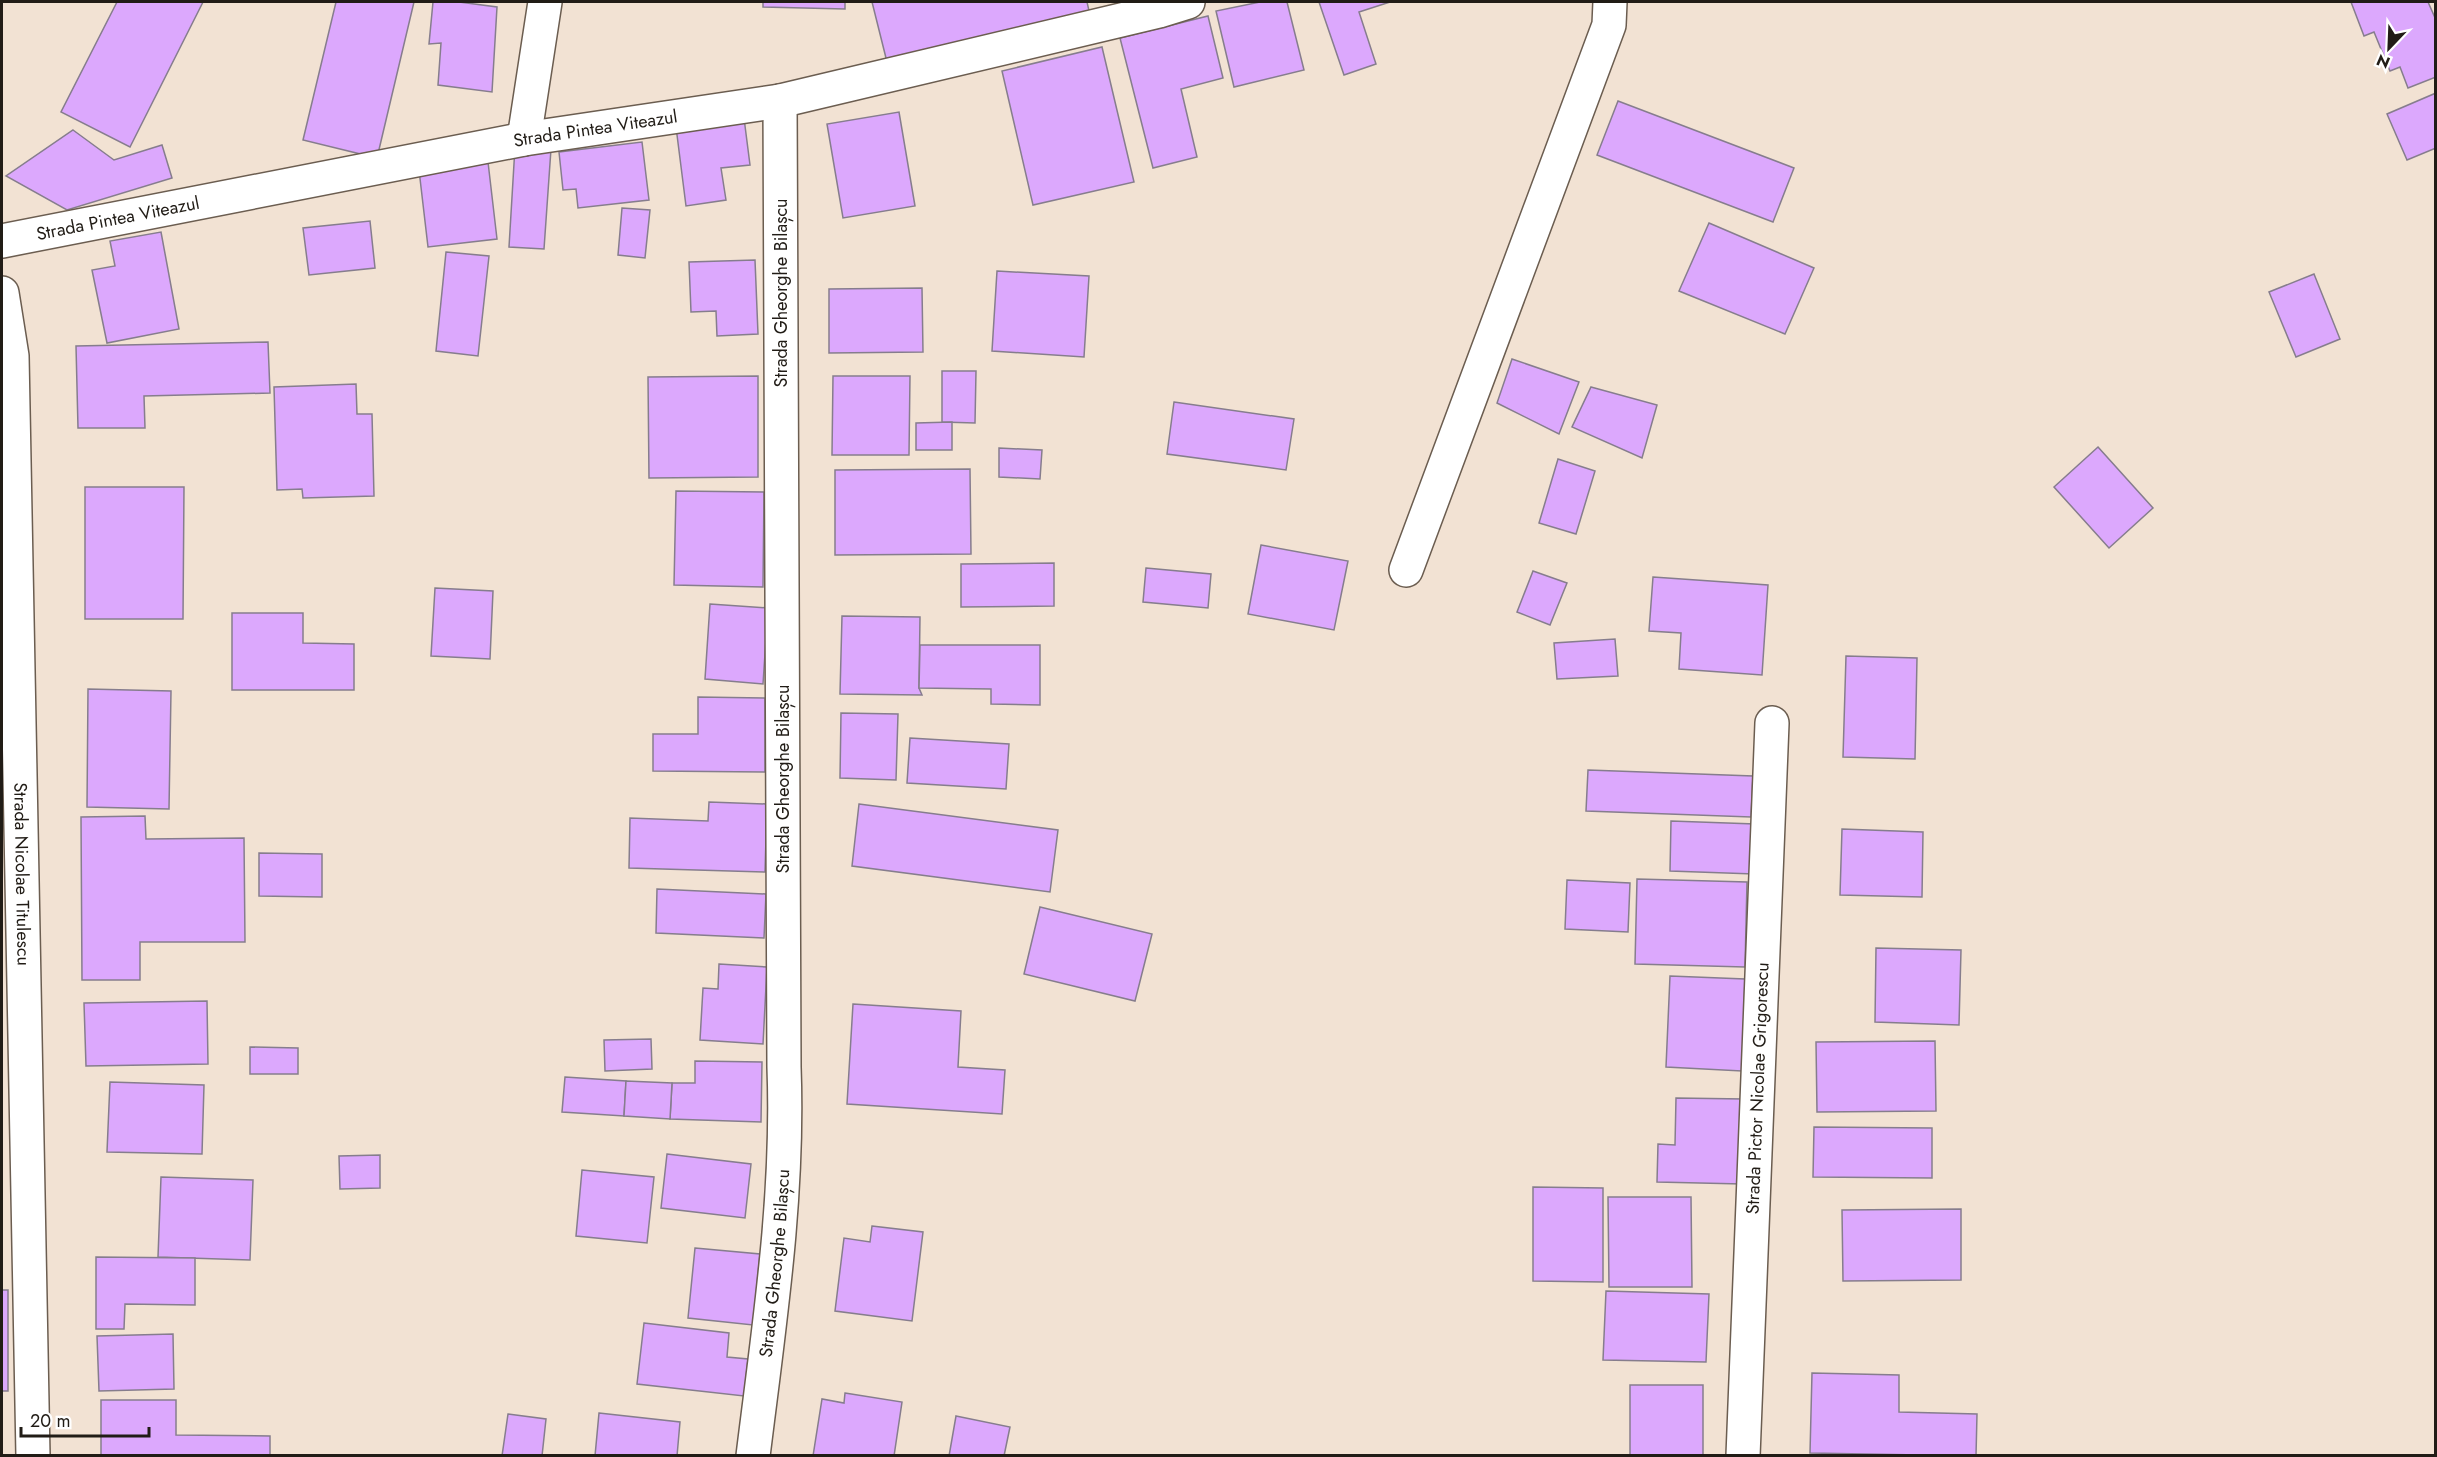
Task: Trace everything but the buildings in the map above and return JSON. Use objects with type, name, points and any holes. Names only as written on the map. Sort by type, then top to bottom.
[{"type":"street","points":[[525,139],[545,2]]},
{"type":"street","name":"Strada Pintea Viteazul","points":[[2,241],[525,139],[780,101],[1148,14],[1188,2]]},
{"type":"street","points":[[1406,570],[1609,25],[1610,2]]},
{"type":"street","name":"Strada Gheorghe Bilașcu","points":[[753,1455],[780,1232],[786,1126],[780,101]]},
{"type":"street","name":"Strada Nicolae Titulescu","points":[[2,293],[12,356],[33,1455]]},
{"type":"street","name":"Strada Pictor Nicolae Grigorescu","points":[[1743,1455],[1772,723]]}]
